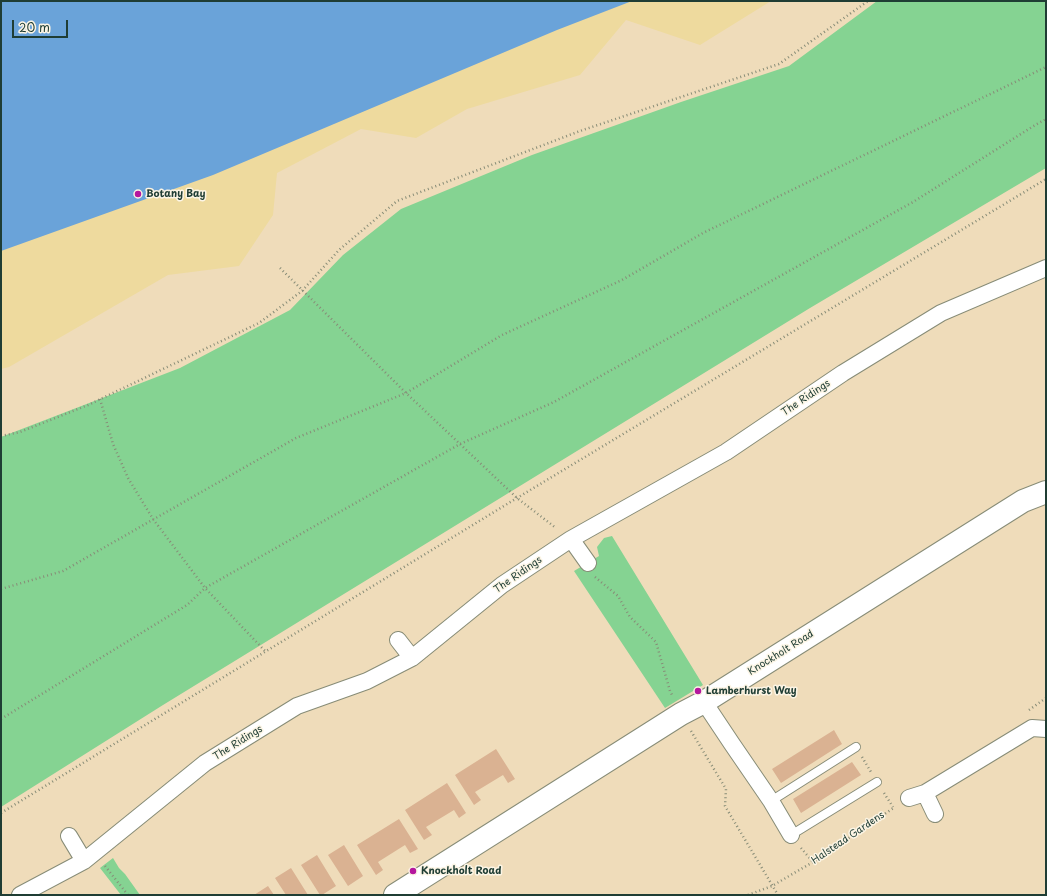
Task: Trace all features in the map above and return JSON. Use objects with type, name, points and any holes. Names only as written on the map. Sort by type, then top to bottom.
[{"type":"street","name":"The Ridings","points":[[20,895],[89,856],[204,763],[297,706],[367,681],[412,658],[502,584],[570,539],[726,452],[843,373],[941,313],[1046,268]]},
{"type":"street","name":"Knockholt Road","points":[[396,895],[680,714],[704,702],[1023,501],[1046,492]]},
{"type":"street","points":[[570,539],[588,563]]},
{"type":"street","points":[[398,640],[412,658]]},
{"type":"street","points":[[704,702],[771,801],[791,835]]},
{"type":"street","points":[[909,798],[925,793],[1032,728],[1046,729]]},
{"type":"street","points":[[925,793],[935,814]]},
{"type":"street","points":[[69,836],[89,856]]},
{"type":"lane","points":[[771,801],[856,746]]},
{"type":"lane","points":[[791,835],[877,782]]},
{"type":"path","points":[[1,436],[20,432],[100,399],[259,323],[302,290],[339,250],[397,201],[580,131],[779,64],[868,1]]},
{"type":"path","points":[[1,589],[63,571],[296,438],[406,393],[502,335],[622,280],[703,233],[1046,67]]},
{"type":"path","points":[[1,719],[187,605],[205,588],[460,444],[554,402],[913,202],[1046,119]]},
{"type":"path","points":[[1,813],[517,498],[1046,179]]},
{"type":"path","points":[[280,268],[406,393],[517,498],[570,539]]},
{"type":"path","points":[[100,399],[113,444],[128,478],[153,519],[205,588],[265,652]]},
{"type":"path","points":[[588,563],[592,574],[618,596],[630,617],[656,642],[670,692],[680,714],[726,789],[725,806],[778,895]]},
{"type":"path","name":"Halstead Gardens","points":[[772,886],[813,862],[909,798]]},
{"type":"path","points":[[89,856],[128,895]]},
{"type":"path","points":[[748,895],[772,886]]},
{"type":"green space","points":[[877,1],[1046,1],[1046,168],[810,308],[163,705],[1,807],[1,437],[180,368],[290,310],[343,255],[401,209],[532,155],[681,102],[789,66]]},
{"type":"green space","points":[[612,536],[703,685],[665,708],[574,571],[599,556],[597,547],[604,538]]},
{"type":"green space","points":[[113,858],[140,895],[121,895],[100,868]]},
{"type":"sand","name":"Botany Bay","points":[[295,1],[771,1],[700,45],[626,20],[580,75],[467,109],[416,138],[361,129],[277,173],[273,215],[239,266],[168,275],[9,367],[1,369],[1,103]]},
{"type":"water","name":"Botany Bay","points":[[1,1],[632,1],[557,30],[213,175],[1,251]]},
{"type":"building","points":[[834,730],[842,744],[781,783],[772,769]]},
{"type":"building","points":[[496,749],[515,779],[508,783],[503,775],[475,792],[481,800],[474,805],[455,775]]},
{"type":"building","points":[[852,762],[861,775],[801,813],[793,799]]},
{"type":"building","points":[[447,783],[466,813],[459,818],[454,810],[426,827],[432,835],[424,840],[405,810]]},
{"type":"building","points":[[399,819],[418,849],[410,853],[405,845],[378,862],[383,870],[376,875],[357,845]]},
{"type":"building","points":[[344,845],[363,876],[348,886],[328,855]]},
{"type":"building","points":[[317,855],[336,886],[322,895],[320,895],[301,865]]},
{"type":"building","points":[[291,868],[308,895],[286,895],[275,878]]},
{"type":"building","points":[[268,886],[274,895],[254,895]]},
{"type":"place","name":"Botany Bay","points":[[138,194]]},
{"type":"place","name":"Lamberhurst Way","points":[[698,691]]},
{"type":"place","name":"Knockholt Road","points":[[413,871]]}]
